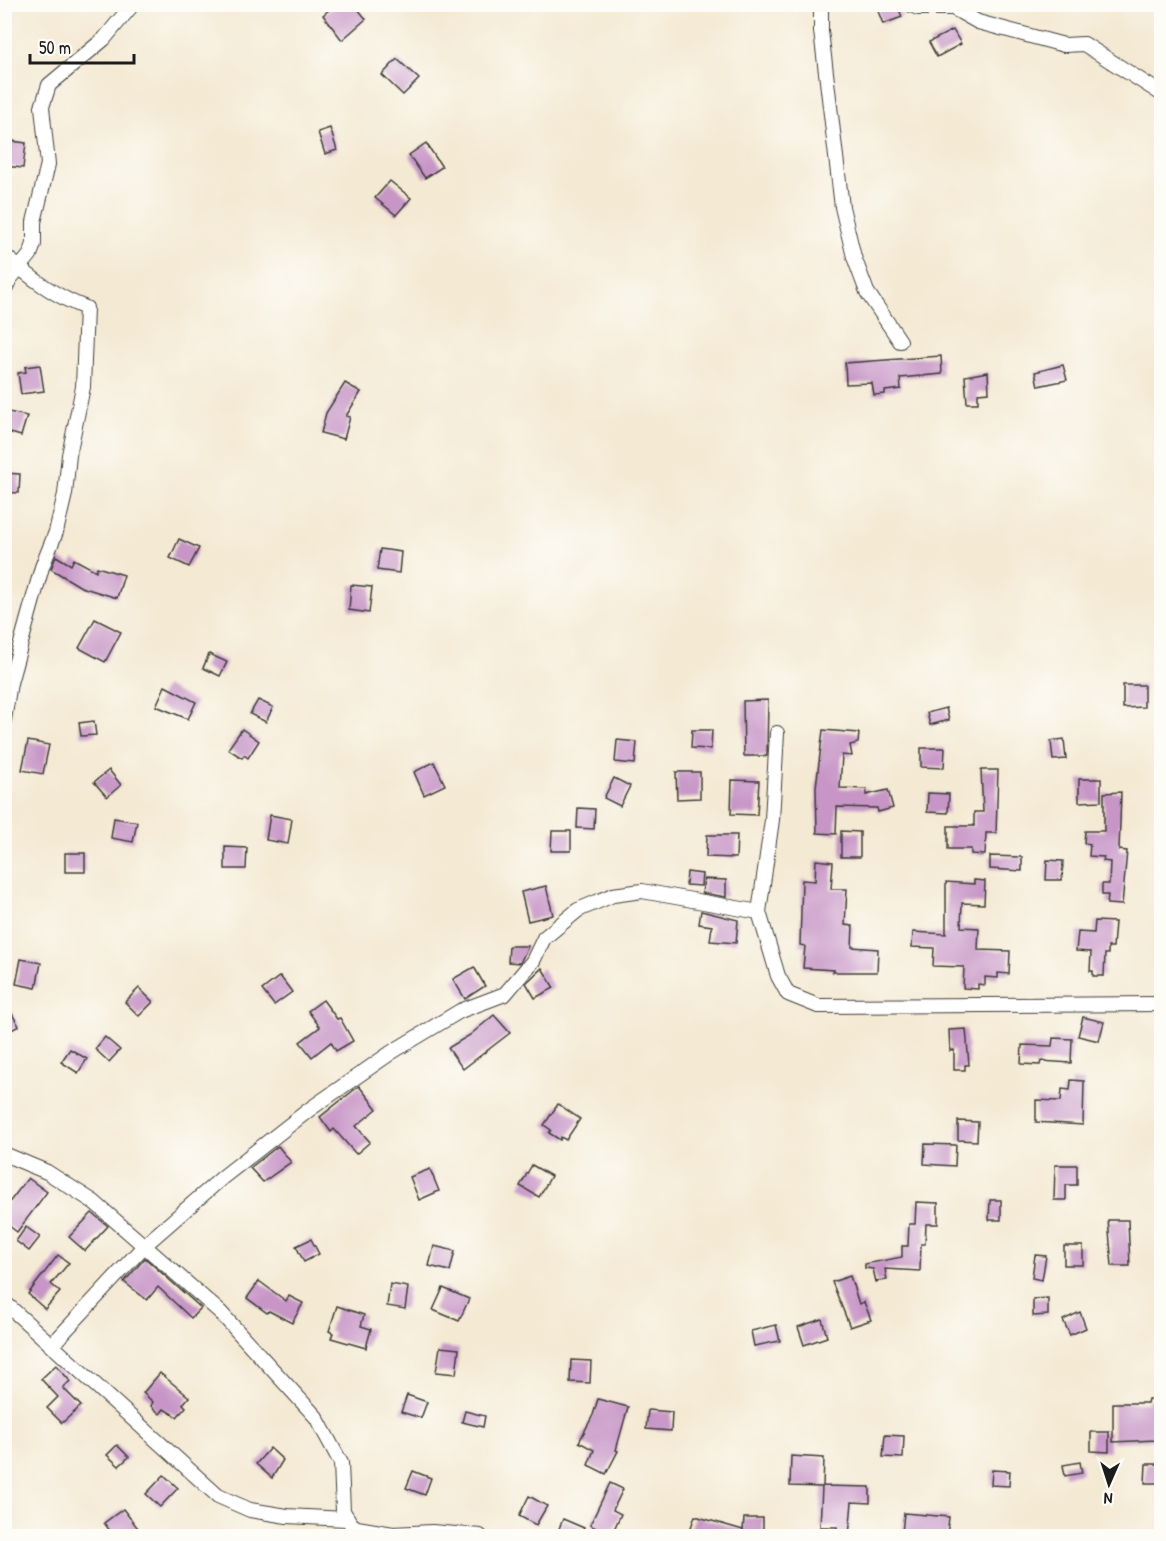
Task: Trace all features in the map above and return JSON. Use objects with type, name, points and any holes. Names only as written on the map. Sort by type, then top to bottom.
[{"type":"street","points":[[4,291],[10,279],[30,255],[34,244],[34,222],[48,164],[42,107],[49,85],[104,39],[133,4]]},
{"type":"street","points":[[821,4],[822,43],[842,207],[854,257],[867,292],[900,341]]},
{"type":"street","points":[[909,4],[918,8],[953,8],[978,22],[1064,45],[1084,44],[1161,94]]},
{"type":"street","points":[[4,255],[32,279],[64,300],[86,308],[83,387],[69,455],[65,495],[56,532],[42,567],[10,683],[4,720]]},
{"type":"street","points":[[777,733],[770,838],[759,912],[778,976],[788,994],[818,1006],[1161,1004]]},
{"type":"street","points":[[51,1346],[145,1245],[223,1177],[310,1109],[392,1052],[460,1011],[505,994],[533,961],[544,938],[578,910],[613,895],[642,891],[759,912]]},
{"type":"street","points":[[4,1154],[47,1172],[94,1202],[220,1312],[316,1418],[341,1463],[343,1511],[346,1519],[357,1528],[392,1535],[432,1532],[480,1536]]},
{"type":"street","points":[[4,1302],[51,1346],[140,1422],[219,1496],[250,1509],[287,1516],[346,1519]]},
{"type":"building","points":[[336,4],[354,4],[366,19],[342,40],[323,15]]},
{"type":"building","points":[[897,4],[902,17],[883,24],[878,11]]},
{"type":"building","points":[[953,30],[961,44],[937,57],[929,42]]},
{"type":"building","points":[[397,59],[419,79],[403,95],[382,75]]},
{"type":"building","points":[[330,128],[337,150],[325,154],[318,132]]},
{"type":"building","points":[[4,140],[26,143],[23,168],[4,166]]},
{"type":"building","points":[[426,143],[442,167],[425,178],[409,155]]},
{"type":"building","points":[[390,181],[411,198],[396,215],[375,198]]},
{"type":"building","points":[[941,356],[942,374],[900,378],[901,389],[885,391],[885,394],[874,395],[872,383],[846,384],[845,363]]},
{"type":"building","points":[[40,365],[44,391],[21,394],[18,373],[26,372],[25,367]]},
{"type":"building","points":[[1063,365],[1067,380],[1038,386],[1035,372]]},
{"type":"building","points":[[988,372],[989,392],[978,393],[978,403],[967,403],[965,376]]},
{"type":"building","points":[[345,383],[361,392],[346,416],[350,417],[344,439],[321,433],[326,413]]},
{"type":"building","points":[[4,411],[27,416],[21,436],[4,431]]},
{"type":"building","points":[[4,473],[20,474],[19,493],[4,492]]},
{"type":"building","points":[[179,539],[199,548],[189,567],[170,558]]},
{"type":"building","points":[[380,549],[401,552],[399,573],[377,570]]},
{"type":"building","points":[[56,556],[71,565],[74,559],[96,571],[97,567],[124,575],[117,598],[81,587],[51,569]]},
{"type":"building","points":[[351,585],[372,587],[369,613],[349,610]]},
{"type":"building","points":[[95,619],[121,632],[105,662],[79,648]]},
{"type":"building","points":[[209,654],[227,662],[220,676],[203,668]]},
{"type":"building","points":[[1123,685],[1144,685],[1144,707],[1123,708]]},
{"type":"building","points":[[165,686],[196,702],[188,719],[156,706]]},
{"type":"building","points":[[258,700],[273,707],[266,722],[250,714]]},
{"type":"building","points":[[768,700],[767,756],[744,756],[743,701]]},
{"type":"building","points":[[946,708],[949,720],[930,725],[927,713]]},
{"type":"building","points":[[94,721],[96,735],[81,736],[79,723]]},
{"type":"building","points":[[242,729],[259,741],[248,758],[244,755],[242,758],[228,749]]},
{"type":"building","points":[[692,730],[712,730],[711,749],[691,748]]},
{"type":"building","points":[[823,730],[859,733],[858,743],[850,745],[852,756],[842,755],[840,788],[867,789],[866,795],[888,790],[893,808],[878,812],[877,808],[837,807],[836,834],[817,833],[816,787]]},
{"type":"building","points":[[1064,739],[1066,759],[1053,760],[1051,741]]},
{"type":"building","points":[[617,740],[637,742],[635,764],[615,762]]},
{"type":"building","points":[[28,741],[49,745],[43,774],[22,770]]},
{"type":"building","points":[[921,748],[945,748],[944,768],[921,767]]},
{"type":"building","points":[[434,762],[445,785],[424,795],[414,772]]},
{"type":"building","points":[[109,770],[121,785],[107,797],[94,782]]},
{"type":"building","points":[[981,770],[998,770],[996,833],[986,833],[985,855],[971,854],[971,849],[948,849],[948,826],[974,826],[974,812],[983,812]]},
{"type":"building","points":[[676,772],[700,772],[700,798],[677,799]]},
{"type":"building","points":[[614,778],[630,786],[620,806],[604,798]]},
{"type":"building","points":[[1079,779],[1101,779],[1101,801],[1079,802]]},
{"type":"building","points":[[732,780],[759,781],[757,815],[731,814]]},
{"type":"building","points":[[1121,792],[1119,850],[1127,851],[1122,905],[1107,904],[1108,895],[1102,895],[1102,884],[1109,884],[1110,862],[1103,861],[1104,857],[1089,856],[1090,844],[1084,843],[1085,831],[1104,831],[1104,793]]},
{"type":"building","points":[[928,793],[949,794],[948,813],[927,812]]},
{"type":"building","points":[[578,808],[595,809],[594,829],[577,828]]},
{"type":"building","points":[[270,815],[292,819],[288,844],[266,840]]},
{"type":"building","points":[[114,818],[137,822],[133,842],[111,838]]},
{"type":"building","points":[[552,831],[571,831],[571,851],[551,851]]},
{"type":"building","points":[[841,831],[860,832],[860,857],[841,857]]},
{"type":"building","points":[[707,835],[737,835],[736,858],[706,857]]},
{"type":"building","points":[[225,847],[247,848],[246,869],[225,869]]},
{"type":"building","points":[[65,853],[85,853],[85,872],[65,872]]},
{"type":"building","points":[[990,856],[1022,857],[1022,871],[990,869]]},
{"type":"building","points":[[816,860],[833,862],[831,889],[847,889],[845,925],[853,926],[852,947],[878,949],[877,972],[833,972],[834,970],[803,968],[805,946],[800,945],[802,880],[815,881]]},
{"type":"building","points":[[1047,860],[1063,861],[1062,880],[1046,880]]},
{"type":"building","points":[[687,872],[702,874],[701,886],[686,885]]},
{"type":"building","points":[[704,879],[726,880],[726,897],[702,893]]},
{"type":"building","points":[[974,880],[985,881],[984,904],[962,903],[961,927],[979,928],[978,950],[1010,951],[1009,974],[998,973],[998,978],[985,977],[985,985],[978,984],[978,989],[963,988],[964,967],[933,966],[934,948],[912,947],[913,932],[946,934],[946,882],[974,884]]},
{"type":"building","points":[[546,886],[553,915],[528,921],[521,892]]},
{"type":"building","points":[[701,911],[738,920],[736,943],[710,941],[712,926],[699,924]]},
{"type":"building","points":[[1095,921],[1115,922],[1113,947],[1108,947],[1108,954],[1105,954],[1104,976],[1093,976],[1093,971],[1090,971],[1091,952],[1076,951],[1078,932],[1094,933]]},
{"type":"building","points":[[509,946],[528,946],[520,963],[508,962]]},
{"type":"building","points":[[21,959],[41,963],[36,988],[16,984]]},
{"type":"building","points":[[474,967],[485,986],[465,999],[453,979]]},
{"type":"building","points":[[542,968],[554,988],[535,998],[526,983]]},
{"type":"building","points":[[280,976],[292,992],[274,1005],[262,990]]},
{"type":"building","points":[[139,988],[153,1002],[139,1016],[125,1002]]},
{"type":"building","points":[[4,1000],[19,1026],[4,1034]]},
{"type":"building","points":[[323,1000],[337,1019],[340,1018],[353,1041],[336,1051],[331,1042],[312,1057],[300,1042],[320,1027],[308,1011]]},
{"type":"building","points":[[494,1015],[510,1033],[463,1069],[448,1048],[470,1035]]},
{"type":"building","points":[[1083,1017],[1104,1022],[1099,1041],[1078,1036]]},
{"type":"building","points":[[966,1029],[969,1065],[965,1065],[965,1070],[954,1070],[954,1050],[950,1051],[949,1030]]},
{"type":"building","points":[[105,1037],[120,1050],[109,1062],[95,1049]]},
{"type":"building","points":[[1053,1038],[1072,1039],[1071,1063],[1041,1061],[1040,1065],[1021,1064],[1022,1045],[1052,1046]]},
{"type":"building","points":[[70,1049],[87,1059],[78,1073],[61,1062]]},
{"type":"building","points":[[1071,1080],[1084,1081],[1083,1125],[1036,1122],[1036,1100],[1061,1101],[1062,1089],[1070,1090]]},
{"type":"building","points":[[359,1086],[377,1109],[356,1126],[370,1142],[356,1154],[334,1129],[331,1132],[320,1117]]},
{"type":"building","points":[[558,1104],[580,1119],[566,1140],[561,1137],[560,1140],[549,1133],[551,1130],[544,1125]]},
{"type":"building","points":[[958,1121],[978,1122],[977,1141],[958,1140]]},
{"type":"building","points":[[925,1144],[956,1145],[955,1166],[924,1164]]},
{"type":"building","points":[[278,1146],[291,1162],[263,1182],[250,1168]]},
{"type":"building","points":[[532,1165],[551,1176],[539,1197],[520,1186]]},
{"type":"building","points":[[1055,1165],[1077,1165],[1077,1185],[1066,1185],[1066,1200],[1054,1200]]},
{"type":"building","points":[[430,1169],[439,1191],[419,1200],[410,1177]]},
{"type":"building","points":[[28,1178],[47,1192],[17,1232],[4,1222],[4,1209]]},
{"type":"building","points":[[990,1200],[1001,1200],[1001,1220],[989,1220]]},
{"type":"building","points":[[916,1202],[938,1203],[938,1224],[926,1224],[925,1244],[921,1244],[920,1271],[885,1269],[887,1280],[876,1282],[873,1269],[865,1268],[865,1264],[902,1257],[902,1246],[908,1246],[909,1224],[915,1224]]},
{"type":"building","points":[[92,1213],[108,1226],[85,1251],[69,1237]]},
{"type":"building","points":[[1108,1220],[1128,1220],[1130,1266],[1112,1266]]},
{"type":"building","points":[[26,1227],[40,1237],[29,1251],[16,1241]]},
{"type":"building","points":[[311,1239],[319,1254],[304,1262],[296,1246]]},
{"type":"building","points":[[434,1246],[455,1251],[450,1271],[429,1266]]},
{"type":"building","points":[[1064,1246],[1083,1246],[1083,1265],[1064,1265]]},
{"type":"building","points":[[58,1255],[69,1263],[51,1284],[60,1292],[45,1309],[28,1294]]},
{"type":"building","points":[[1035,1255],[1046,1256],[1042,1280],[1032,1278]]},
{"type":"building","points":[[145,1258],[201,1308],[191,1318],[158,1287],[147,1300],[124,1282]]},
{"type":"building","points":[[850,1276],[859,1304],[864,1302],[871,1320],[850,1327],[832,1282]]},
{"type":"building","points":[[259,1281],[286,1301],[289,1296],[303,1303],[292,1323],[269,1311],[267,1313],[247,1298]]},
{"type":"building","points":[[390,1284],[408,1287],[405,1309],[387,1306]]},
{"type":"building","points":[[443,1288],[469,1299],[459,1321],[433,1310]]},
{"type":"building","points":[[1048,1298],[1048,1315],[1033,1316],[1033,1299]]},
{"type":"building","points":[[337,1306],[364,1315],[361,1326],[371,1329],[366,1348],[331,1338],[333,1333],[329,1331]]},
{"type":"building","points":[[1080,1312],[1086,1328],[1070,1335],[1063,1320]]},
{"type":"building","points":[[822,1319],[827,1337],[804,1345],[798,1327]]},
{"type":"building","points":[[776,1325],[780,1341],[754,1346],[751,1331]]},
{"type":"building","points":[[440,1347],[459,1349],[456,1374],[436,1372]]},
{"type":"building","points":[[571,1360],[591,1361],[590,1383],[570,1382]]},
{"type":"building","points":[[56,1365],[70,1381],[63,1388],[81,1406],[62,1423],[47,1408],[58,1397],[41,1379]]},
{"type":"building","points":[[160,1373],[189,1397],[183,1404],[186,1407],[177,1417],[164,1409],[160,1414],[151,1406],[153,1402],[143,1393]]},
{"type":"building","points":[[407,1395],[427,1402],[421,1418],[401,1412]]},
{"type":"building","points":[[598,1399],[628,1407],[616,1450],[618,1451],[606,1474],[588,1465],[594,1450],[579,1442],[593,1415]]},
{"type":"building","points":[[1148,1399],[1161,1399],[1161,1426],[1156,1426],[1156,1440],[1113,1442],[1113,1403],[1147,1403]]},
{"type":"building","points":[[648,1410],[672,1412],[671,1431],[646,1429]]},
{"type":"building","points":[[465,1411],[485,1416],[483,1427],[462,1422]]},
{"type":"building","points":[[1091,1432],[1109,1432],[1109,1452],[1091,1451]]},
{"type":"building","points":[[885,1435],[904,1436],[903,1458],[883,1457]]},
{"type":"building","points":[[117,1445],[129,1457],[119,1466],[107,1455]]},
{"type":"building","points":[[270,1448],[283,1460],[272,1478],[256,1464]]},
{"type":"building","points":[[791,1456],[824,1458],[823,1486],[870,1487],[870,1503],[852,1502],[849,1536],[837,1536],[837,1527],[820,1527],[822,1487],[790,1486]]},
{"type":"building","points":[[1080,1462],[1082,1473],[1065,1476],[1063,1465]]},
{"type":"building","points":[[1146,1464],[1161,1464],[1161,1483],[1145,1483]]},
{"type":"building","points":[[992,1470],[1010,1471],[1009,1486],[991,1485]]},
{"type":"building","points":[[413,1471],[431,1478],[425,1495],[406,1488]]},
{"type":"building","points":[[164,1475],[178,1488],[160,1507],[146,1494]]},
{"type":"building","points":[[610,1483],[623,1489],[613,1510],[621,1514],[611,1536],[590,1525]]},
{"type":"building","points":[[529,1496],[547,1506],[536,1525],[519,1516]]},
{"type":"building","points":[[123,1509],[144,1536],[114,1536],[104,1523]]},
{"type":"building","points":[[904,1513],[949,1517],[947,1536],[902,1533]]},
{"type":"building","points":[[695,1516],[743,1530],[744,1518],[763,1518],[763,1536],[688,1536]]},
{"type":"building","points":[[563,1519],[584,1528],[580,1536],[556,1536]]}]
